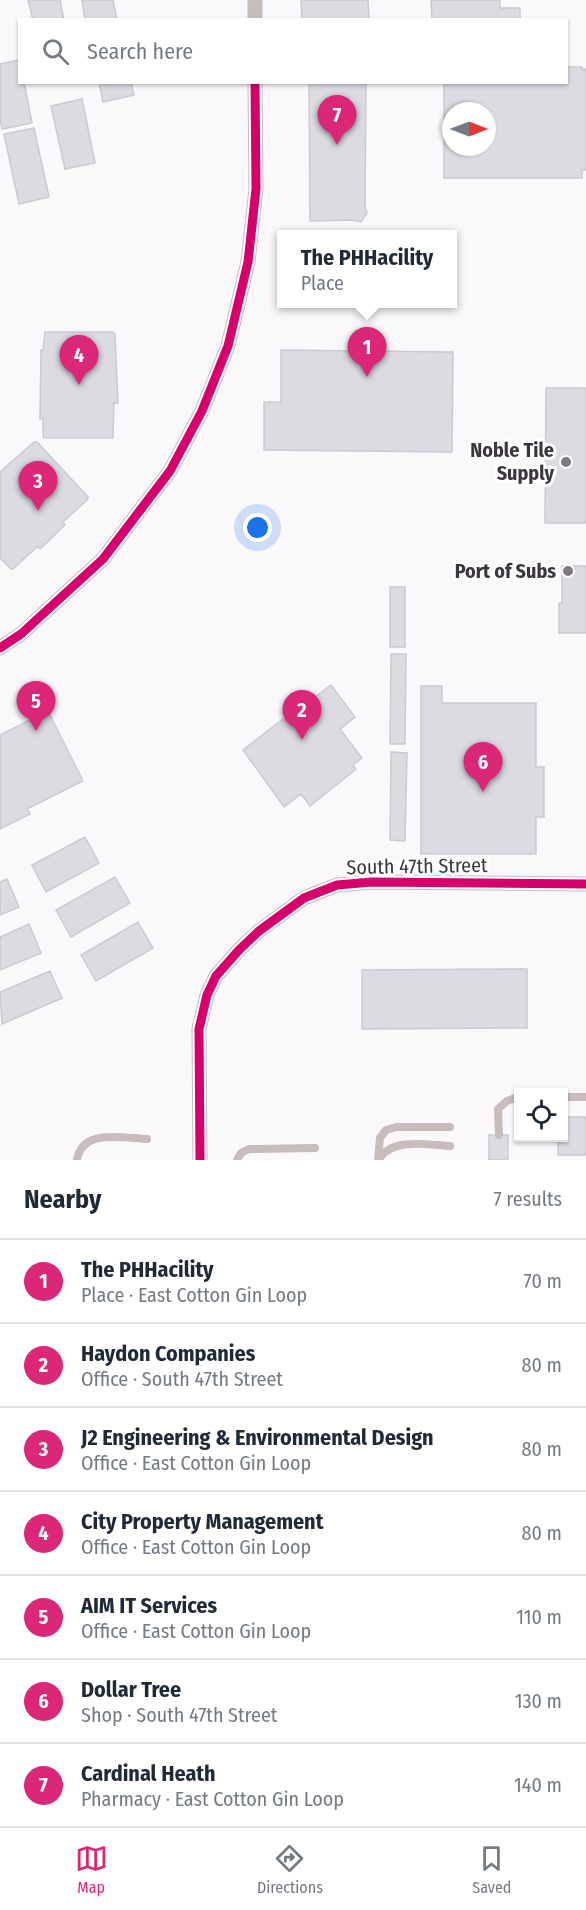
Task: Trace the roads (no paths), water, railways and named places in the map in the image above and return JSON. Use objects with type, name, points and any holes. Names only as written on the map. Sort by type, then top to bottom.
[{"type":"street","points":[[255,0],[255,18]]},
{"type":"street","points":[[0,648],[21,634],[103,559],[170,471],[202,411],[228,346],[248,262],[256,189],[255,84]]},
{"type":"street","name":"South 47th Street","points":[[200,1160],[199,1029],[207,995],[216,976],[239,950],[259,931],[304,898],[337,885],[372,882],[586,884]]},
{"type":"lane","points":[[568,1097],[586,1097]]},
{"type":"lane","points":[[499,1135],[498,1109],[507,1101],[514,1099]]},
{"type":"lane","points":[[378,1160],[380,1138],[386,1130],[396,1127],[450,1127]]},
{"type":"lane","points":[[76,1160],[82,1146],[89,1140],[97,1138],[147,1139]]},
{"type":"lane","points":[[378,1160],[382,1154],[396,1145],[450,1146]]},
{"type":"lane","points":[[237,1160],[241,1153],[249,1149],[315,1148]]},
{"type":"place","name":"Cardinal Heath","points":[[337,145]]},
{"type":"place","name":"The PHHacility","points":[[367,377]]},
{"type":"place","name":"City Property Management","points":[[79,385]]},
{"type":"place","name":"Noble Tile Supply","points":[[566,462]]},
{"type":"place","name":"J2 Engineering & Environmental Design","points":[[38,511]]},
{"type":"place","name":"Port of Subs","points":[[568,571]]},
{"type":"place","name":"AIM IT Services","points":[[36,731]]},
{"type":"place","name":"Haydon Companies","points":[[302,740]]},
{"type":"place","name":"Dollar Tree","points":[[483,792]]}]
